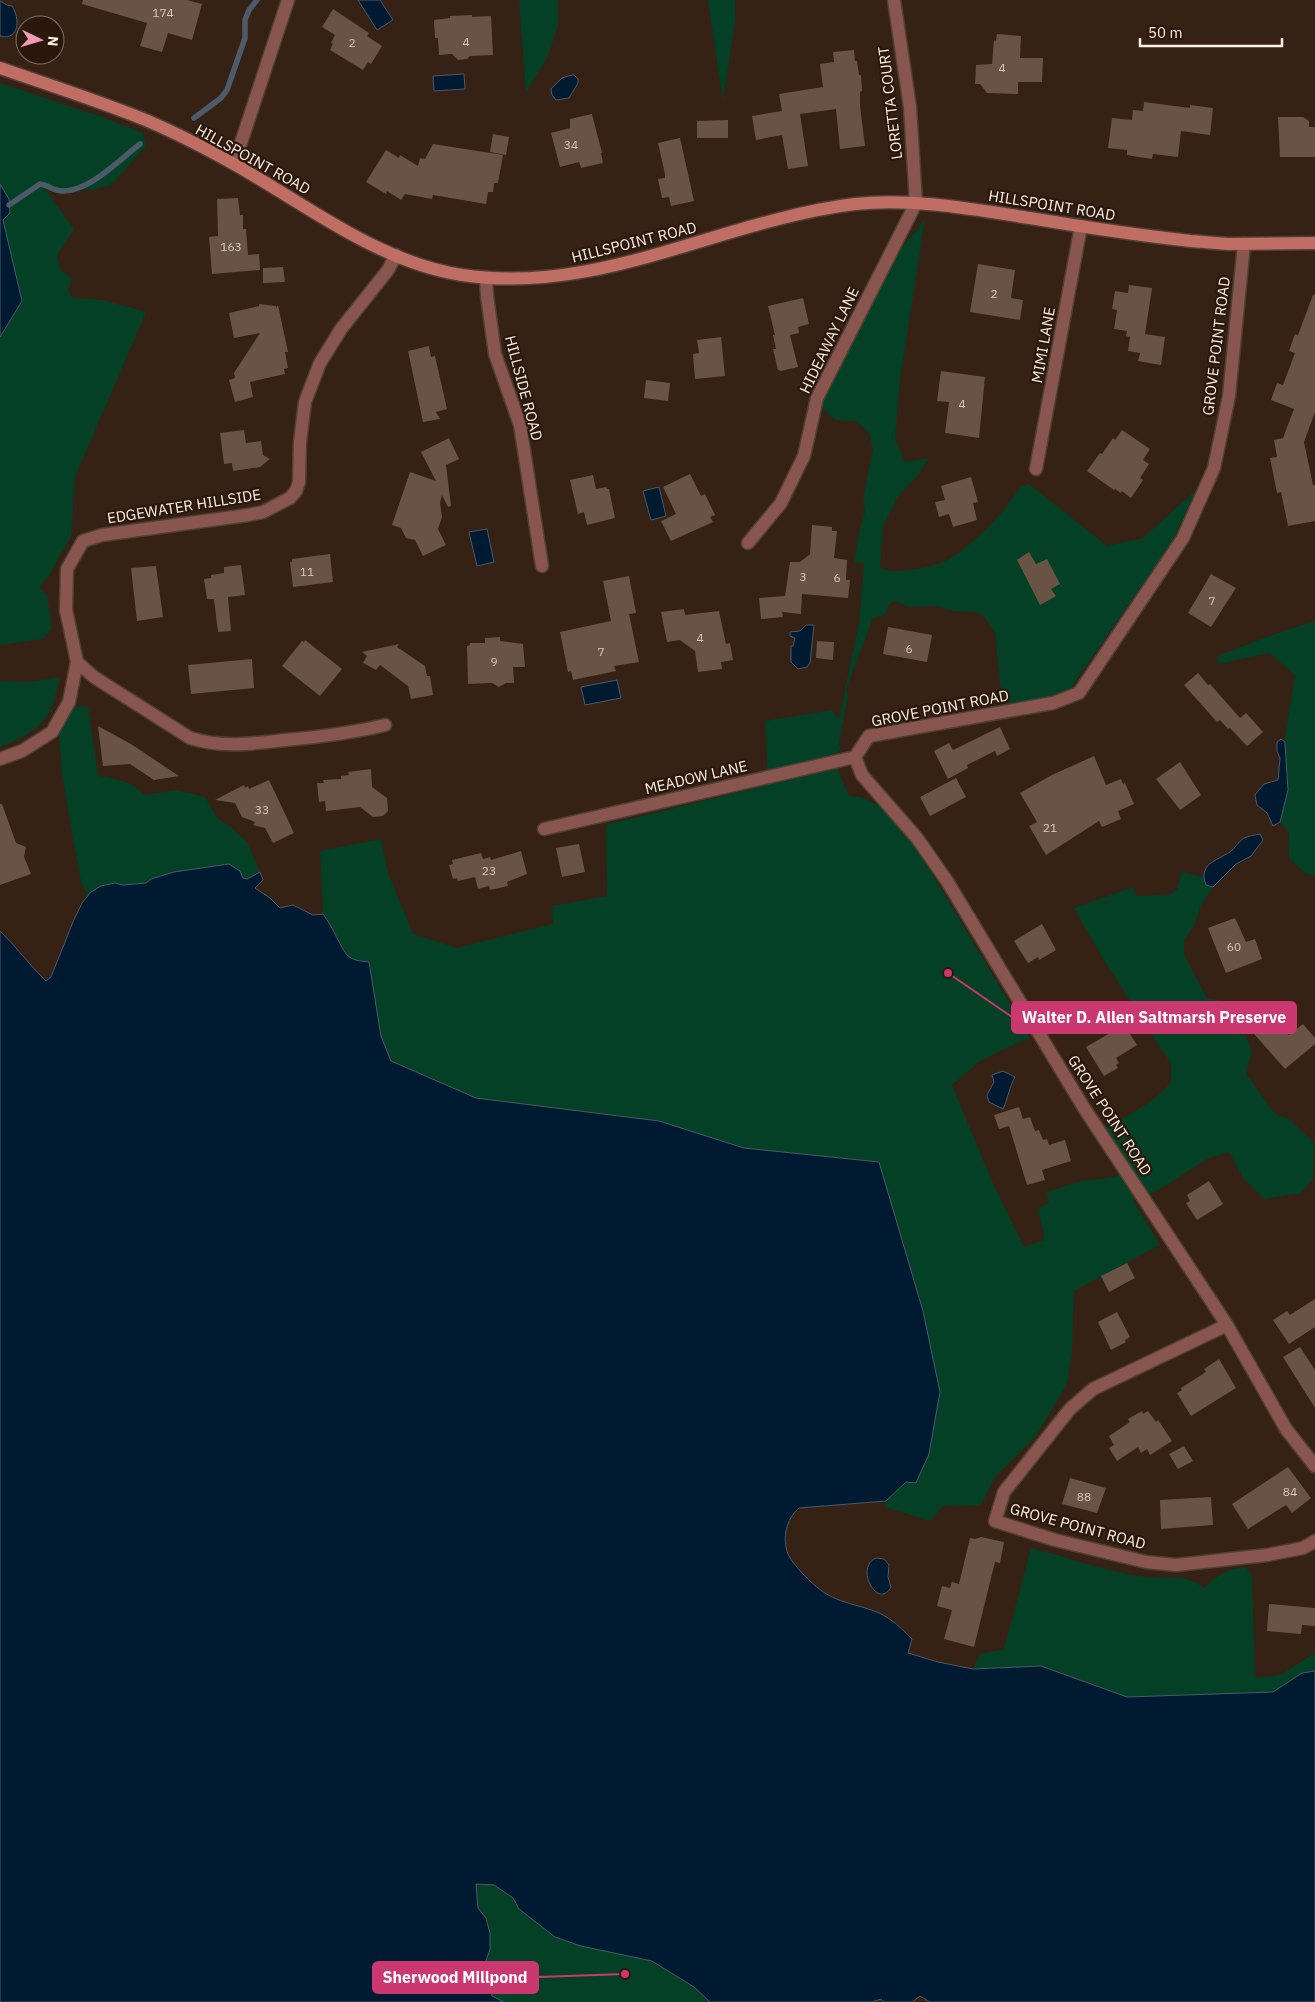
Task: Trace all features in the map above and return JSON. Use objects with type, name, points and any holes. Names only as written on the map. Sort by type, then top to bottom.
[{"type":"street","points":[[234,164],[288,0]]},
{"type":"street","name":"LORETTA COURT","points":[[894,0],[910,106],[916,203]]},
{"type":"street","name":"HILLSPOINT ROAD","points":[[0,68],[147,121],[234,164],[327,220],[396,255],[421,265],[447,272],[486,278],[548,278],[576,274],[634,261],[800,214],[861,204],[916,203],[958,207],[1191,241],[1244,244],[1315,243]]},
{"type":"street","name":"HIDEAWAY LANE","points":[[748,544],[780,503],[804,456],[817,398],[916,203]]},
{"type":"street","name":"MIMI LANE","points":[[1036,469],[1081,226]]},
{"type":"street","name":"GROVE POINT ROAD","points":[[1244,244],[1229,396],[1214,468],[1183,538],[1079,693],[1054,703],[869,736],[855,757],[862,775],[918,838],[948,881],[1084,1108],[1227,1325],[1286,1429],[1315,1466]]},
{"type":"street","name":"EDGEWATER HILLSIDE","points":[[0,759],[22,751],[52,732],[70,702],[76,662],[66,610],[67,569],[83,541],[102,535],[264,512],[290,498],[296,491],[299,482],[300,442],[305,402],[320,363],[341,329],[388,270],[396,255]]},
{"type":"street","name":"HILLSIDE ROAD","points":[[486,278],[486,296],[495,354],[520,425],[542,566]]},
{"type":"street","points":[[76,662],[94,677],[190,738],[208,744],[247,744],[344,734],[385,725]]},
{"type":"street","name":"MEADOW LANE","points":[[544,829],[855,757]]},
{"type":"street","name":"GROVE POINT ROAD","points":[[1227,1325],[1093,1389],[1070,1409],[1004,1492],[995,1521],[1077,1546],[1146,1562],[1176,1564],[1267,1555],[1303,1548],[1315,1542]]},
{"type":"green space","points":[[519,0],[558,0],[558,26],[546,60],[526,92]]},
{"type":"green space","points":[[708,0],[735,0],[735,22],[723,101]]},
{"type":"green space","points":[[0,83],[102,117],[143,133],[146,146],[111,185],[91,190],[45,189],[74,229],[57,255],[61,271],[72,278],[68,290],[72,298],[103,300],[146,312],[75,477],[71,537],[50,574],[39,587],[47,595],[52,628],[43,639],[0,645],[0,337],[22,301],[3,220],[9,199],[0,184]]},
{"type":"green space","points":[[925,219],[900,379],[895,438],[905,462],[929,458],[918,475],[898,496],[883,527],[880,568],[891,571],[908,570],[932,566],[951,558],[970,544],[989,526],[1014,497],[1020,487],[1029,484],[1107,546],[1143,538],[1196,490],[1172,542],[1070,689],[1055,697],[1002,704],[995,633],[984,616],[975,612],[953,611],[937,606],[909,607],[894,601],[888,606],[886,614],[873,618],[847,687],[848,695],[839,744],[841,749],[836,756],[837,768],[849,796],[861,797],[888,810],[913,842],[1030,1037],[980,1061],[952,1085],[991,1179],[1024,1247],[1044,1240],[1038,1209],[1049,1202],[1047,1192],[1081,1181],[1116,1177],[1130,1168],[1105,1126],[1141,1108],[1157,1096],[1171,1082],[1171,1064],[1102,957],[1074,908],[1133,887],[1137,896],[1169,895],[1177,890],[1181,872],[1203,877],[1206,885],[1213,887],[1200,907],[1194,926],[1184,940],[1184,955],[1207,998],[1231,1003],[1252,1051],[1246,1073],[1274,1113],[1290,1120],[1314,1143],[1313,1179],[1301,1193],[1264,1199],[1243,1178],[1229,1152],[1209,1158],[1157,1191],[1132,1199],[1160,1245],[1074,1291],[1072,1352],[1067,1384],[1035,1437],[995,1477],[981,1505],[943,1506],[930,1521],[885,1507],[886,1501],[906,1482],[916,1482],[929,1454],[923,1311],[879,1162],[744,1148],[659,1121],[476,1098],[391,1061],[381,1036],[369,963],[355,961],[345,955],[338,938],[323,914],[320,851],[381,839],[388,873],[413,934],[457,948],[553,924],[552,906],[607,896],[606,825],[768,785],[765,721],[832,710],[839,719],[859,623],[864,563],[854,562],[859,532],[865,512],[863,499],[873,449],[869,433],[856,421],[835,420],[820,406],[868,301],[889,264]]},
{"type":"green space","points":[[1315,621],[1315,875],[1306,874],[1289,858],[1289,832],[1280,822],[1288,790],[1285,736],[1295,675],[1269,653],[1218,664],[1218,656],[1269,636]]},
{"type":"green space","points":[[60,677],[53,704],[42,722],[25,735],[0,747],[0,681],[29,682]]},
{"type":"green space","points":[[88,706],[98,776],[129,784],[145,795],[177,790],[205,797],[217,818],[231,827],[247,842],[260,872],[247,879],[229,864],[174,872],[152,879],[146,883],[123,885],[115,883],[91,892],[88,896],[81,882],[62,775],[59,733],[74,707]]},
{"type":"green space","points":[[1031,1548],[1138,1576],[1181,1578],[1204,1588],[1223,1573],[1246,1567],[1252,1577],[1255,1678],[1280,1675],[1315,1653],[1315,1671],[1302,1673],[1273,1692],[1127,1697],[1041,1666],[973,1669],[980,1654],[1004,1649]]},
{"type":"green space","points":[[476,1884],[493,1885],[513,1898],[519,1909],[555,1937],[581,1946],[652,1961],[694,1987],[710,2002],[504,2002],[492,1996],[486,1960],[490,1950],[486,1918],[478,1908]]},
{"type":"water","points":[[358,0],[380,0],[393,20],[377,30]]},
{"type":"water","points":[[0,1],[12,6],[16,15],[15,32],[7,37],[0,36]]},
{"type":"water","points":[[464,74],[465,89],[434,91],[433,76]]},
{"type":"water","points":[[572,75],[578,79],[578,83],[569,98],[556,100],[552,95],[551,89],[562,78]]},
{"type":"water","points":[[0,184],[9,199],[10,213],[3,220],[22,301],[0,337]]},
{"type":"water","points":[[659,487],[666,516],[651,520],[643,491]]},
{"type":"water","points":[[487,529],[494,562],[477,566],[469,532]]},
{"type":"water","points":[[806,625],[814,625],[810,663],[807,667],[798,669],[791,662],[791,646],[793,646],[795,638],[790,636],[790,632],[800,631]]},
{"type":"water","points":[[617,680],[621,698],[585,705],[581,687]]},
{"type":"water","points":[[1281,739],[1285,742],[1288,790],[1280,822],[1273,826],[1267,813],[1257,805],[1255,795],[1264,784],[1278,780],[1280,758],[1277,751],[1277,742]]},
{"type":"water","points":[[1260,834],[1263,840],[1251,856],[1236,864],[1213,887],[1206,885],[1204,872],[1210,864],[1230,852],[1244,838]]},
{"type":"water","points":[[229,864],[240,871],[243,878],[247,879],[260,872],[263,880],[255,888],[270,898],[280,908],[293,905],[313,915],[323,914],[348,956],[356,960],[369,962],[381,1036],[391,1061],[476,1098],[659,1121],[744,1148],[879,1162],[923,1311],[940,1392],[929,1454],[916,1483],[906,1482],[886,1501],[799,1508],[791,1518],[786,1529],[785,1542],[788,1554],[803,1574],[828,1595],[879,1613],[897,1625],[912,1639],[908,1653],[938,1662],[973,1669],[1041,1666],[1127,1697],[1273,1692],[1302,1673],[1315,1671],[1315,2002],[930,2002],[920,1996],[912,2002],[884,2002],[881,1999],[872,2002],[710,2002],[694,1987],[652,1961],[581,1946],[555,1937],[519,1909],[513,1898],[494,1885],[476,1884],[478,1908],[486,1918],[490,1933],[490,1950],[486,1960],[492,1996],[504,2002],[0,2002],[0,931],[46,981],[51,977],[82,903],[91,892],[101,886],[115,883],[123,885],[146,883],[151,879],[174,872]]},
{"type":"water","points":[[1003,1071],[1015,1077],[1003,1109],[989,1102],[987,1095],[994,1082],[992,1075]]},
{"type":"water","points":[[876,1558],[884,1559],[889,1565],[888,1577],[891,1587],[886,1593],[880,1594],[870,1585],[867,1570],[870,1563]]},
{"type":"building","points":[[83,0],[187,0],[202,4],[192,40],[168,33],[162,52],[140,46],[147,23],[82,4]]},
{"type":"building","points":[[333,9],[369,33],[367,36],[382,46],[371,64],[368,62],[363,70],[330,50],[335,35],[322,27]]},
{"type":"building","points":[[472,15],[472,17],[491,16],[493,55],[470,56],[467,59],[458,60],[452,54],[439,55],[438,38],[435,38],[434,20],[450,18],[450,16]]},
{"type":"building","points":[[997,34],[1021,36],[1020,58],[1043,58],[1042,82],[1018,82],[1018,94],[987,93],[980,84],[975,84],[976,65],[992,64],[994,40],[996,41]]},
{"type":"building","points":[[854,50],[855,61],[857,61],[859,75],[861,75],[862,91],[860,92],[860,106],[865,146],[840,149],[836,109],[800,114],[808,166],[788,169],[782,135],[756,140],[752,116],[782,111],[779,94],[823,87],[820,64],[834,62],[833,52]]},
{"type":"building","points":[[1144,102],[1190,108],[1190,105],[1213,108],[1210,135],[1181,131],[1178,157],[1153,154],[1152,159],[1127,155],[1127,150],[1108,148],[1112,118],[1132,120],[1133,110],[1143,111]]},
{"type":"building","points":[[592,114],[603,163],[581,168],[579,162],[560,167],[551,133],[570,128],[570,119]]},
{"type":"building","points":[[1278,117],[1303,117],[1309,121],[1309,127],[1315,127],[1315,157],[1280,157]]},
{"type":"building","points":[[728,120],[728,138],[697,138],[697,121]]},
{"type":"building","points":[[493,134],[509,137],[506,155],[490,152]]},
{"type":"building","points":[[680,138],[694,201],[671,206],[669,197],[662,198],[658,179],[665,178],[665,174],[658,143]]},
{"type":"building","points":[[433,144],[503,155],[498,183],[494,183],[493,192],[488,192],[486,204],[433,195],[432,199],[405,194],[401,200],[387,191],[386,194],[366,182],[386,150],[399,158],[400,155],[418,166],[420,158],[425,159]]},
{"type":"building","points":[[238,198],[240,215],[243,215],[243,229],[246,229],[248,255],[259,254],[260,270],[212,274],[209,237],[218,236],[217,199]]},
{"type":"building","points":[[978,264],[1015,270],[1011,298],[1023,300],[1020,320],[970,312]]},
{"type":"building","points":[[283,267],[285,282],[263,283],[263,268]]},
{"type":"building","points":[[1129,285],[1152,288],[1145,334],[1165,337],[1161,365],[1138,361],[1140,353],[1128,351],[1130,337],[1126,336],[1127,331],[1114,329],[1117,310],[1112,309],[1115,291],[1128,293]]},
{"type":"building","points":[[1313,295],[1315,295],[1315,412],[1304,442],[1313,485],[1315,485],[1315,521],[1288,526],[1281,492],[1277,493],[1270,458],[1277,457],[1274,440],[1283,438],[1294,409],[1271,400],[1277,383],[1283,385],[1295,353],[1289,351],[1295,334],[1298,335]]},
{"type":"building","points":[[803,298],[809,324],[798,327],[799,333],[790,335],[798,367],[781,371],[778,370],[773,349],[776,349],[773,335],[775,335],[768,306]]},
{"type":"building","points":[[259,304],[276,306],[276,308],[278,305],[288,352],[285,352],[288,368],[284,369],[285,374],[250,382],[253,397],[235,402],[229,380],[235,378],[234,373],[260,333],[234,338],[229,313],[259,306]]},
{"type":"building","points":[[721,337],[725,376],[695,379],[693,354],[699,353],[697,340]]},
{"type":"building","points":[[429,346],[431,357],[435,356],[447,409],[436,412],[440,419],[423,422],[408,351]]},
{"type":"building","points":[[941,371],[985,377],[979,438],[945,433],[949,402],[937,401]]},
{"type":"building","points":[[646,380],[670,383],[668,401],[644,398]]},
{"type":"building","points":[[244,430],[246,443],[261,441],[263,455],[270,459],[260,467],[233,471],[232,463],[224,464],[220,433]]},
{"type":"building","points":[[1122,430],[1150,449],[1143,460],[1149,464],[1140,478],[1143,480],[1131,498],[1122,491],[1121,493],[1114,490],[1087,471],[1100,453],[1102,454],[1113,438],[1115,440]]},
{"type":"building","points":[[449,438],[459,459],[446,465],[451,506],[448,507],[442,495],[440,503],[442,517],[438,529],[446,545],[423,556],[415,540],[406,538],[401,528],[392,525],[410,472],[436,481],[421,452]]},
{"type":"building","points":[[690,474],[701,496],[705,494],[715,515],[710,517],[713,522],[671,541],[661,521],[676,514],[663,487]]},
{"type":"building","points":[[593,475],[596,489],[606,487],[609,489],[615,518],[587,525],[584,512],[578,514],[570,480]]},
{"type":"building","points":[[971,477],[978,502],[973,503],[977,520],[953,527],[949,514],[939,517],[935,502],[945,500],[941,486]]},
{"type":"building","points":[[812,525],[832,527],[832,531],[837,531],[834,558],[847,560],[846,580],[850,580],[848,598],[802,594],[801,614],[782,612],[783,617],[761,619],[759,598],[785,596],[790,562],[800,562],[810,554]]},
{"type":"building","points":[[1029,552],[1036,564],[1047,559],[1060,584],[1051,589],[1056,596],[1040,605],[1017,560]]},
{"type":"building","points":[[330,554],[333,582],[293,587],[290,562],[292,562],[292,559]]},
{"type":"building","points":[[241,565],[245,595],[228,597],[231,631],[218,632],[214,599],[207,599],[204,579],[211,578],[211,575],[224,573],[224,567]]},
{"type":"building","points":[[156,566],[163,617],[137,621],[131,568]]},
{"type":"building","points":[[1211,574],[1236,588],[1211,627],[1188,613]]},
{"type":"building","points":[[629,576],[636,613],[629,614],[639,662],[614,666],[616,671],[573,680],[571,671],[568,672],[560,632],[611,621],[603,581]]},
{"type":"building","points":[[684,609],[685,615],[719,611],[726,644],[730,643],[733,660],[721,662],[722,669],[698,672],[695,651],[680,640],[667,642],[661,612]]},
{"type":"building","points":[[888,627],[932,635],[927,662],[883,654]]},
{"type":"building","points":[[500,637],[500,641],[523,644],[525,667],[513,667],[514,683],[506,683],[499,687],[492,683],[468,684],[467,646],[470,643],[485,643],[485,638]]},
{"type":"building","points":[[305,640],[342,669],[320,696],[282,666],[302,641],[304,642]]},
{"type":"building","points":[[817,641],[834,642],[833,660],[816,658]]},
{"type":"building","points":[[399,644],[397,647],[425,666],[427,676],[430,676],[433,695],[411,699],[408,686],[380,665],[376,670],[363,663],[367,656],[362,652]]},
{"type":"building","points":[[252,659],[254,688],[191,694],[188,665]]},
{"type":"building","points":[[1198,673],[1240,718],[1246,713],[1263,732],[1247,746],[1220,720],[1217,722],[1184,685]]},
{"type":"building","points":[[98,726],[131,744],[179,776],[154,780],[130,764],[103,766]]},
{"type":"building","points":[[1000,727],[1010,749],[997,756],[995,751],[967,765],[968,768],[948,779],[934,751],[949,743],[953,750]]},
{"type":"building","points":[[1094,756],[1106,785],[1121,779],[1123,784],[1125,783],[1134,804],[1118,811],[1121,819],[1102,827],[1099,821],[1046,855],[1029,826],[1037,822],[1020,793],[1052,775]]},
{"type":"building","points":[[1180,762],[1201,795],[1180,810],[1156,779]]},
{"type":"building","points":[[371,769],[372,787],[387,798],[388,811],[383,816],[373,817],[360,807],[326,811],[325,801],[319,802],[317,783],[324,783],[323,780],[341,779],[341,776],[349,775],[348,772]]},
{"type":"building","points":[[956,778],[966,797],[930,816],[920,797]]},
{"type":"building","points":[[269,780],[294,833],[273,843],[265,828],[253,825],[255,822],[242,817],[235,803],[215,800],[244,785],[245,788],[248,786],[249,789]]},
{"type":"building","points":[[0,804],[2,804],[16,843],[26,847],[24,857],[31,874],[0,885]]},
{"type":"building","points":[[579,844],[585,872],[562,877],[556,848]]},
{"type":"building","points":[[521,851],[527,874],[507,882],[508,886],[490,890],[489,886],[478,889],[475,877],[458,881],[457,878],[453,879],[449,865],[453,864],[452,860],[481,853],[483,859],[490,857],[491,860]]},
{"type":"building","points":[[1235,918],[1246,942],[1255,939],[1262,959],[1226,973],[1208,928]]},
{"type":"building","points":[[1042,924],[1056,950],[1039,960],[1038,957],[1028,963],[1014,941]]},
{"type":"building","points":[[1266,1012],[1289,1035],[1303,1024],[1315,1038],[1315,1044],[1285,1069],[1248,1027]]},
{"type":"building","points":[[1124,1025],[1137,1045],[1116,1058],[1119,1063],[1116,1065],[1118,1068],[1104,1076],[1086,1047]]},
{"type":"building","points":[[1019,1107],[1023,1119],[1030,1117],[1035,1131],[1039,1130],[1043,1140],[1047,1139],[1049,1145],[1065,1140],[1071,1161],[1042,1170],[1045,1180],[1027,1185],[1009,1126],[999,1129],[994,1115]]},
{"type":"building","points":[[1209,1181],[1223,1204],[1197,1220],[1186,1203],[1190,1201],[1187,1195]]},
{"type":"building","points":[[1127,1263],[1135,1278],[1109,1292],[1101,1276]]},
{"type":"building","points":[[1315,1299],[1315,1327],[1289,1344],[1273,1320],[1287,1311],[1290,1315]]},
{"type":"building","points":[[1117,1312],[1130,1337],[1125,1340],[1126,1342],[1111,1350],[1098,1322]]},
{"type":"building","points":[[1300,1347],[1315,1370],[1315,1408],[1283,1357]]},
{"type":"building","points":[[1219,1359],[1236,1388],[1191,1416],[1177,1393],[1182,1390],[1181,1388],[1206,1372],[1204,1369]]},
{"type":"building","points":[[1142,1411],[1143,1414],[1148,1411],[1156,1422],[1158,1420],[1172,1441],[1150,1455],[1147,1449],[1141,1453],[1138,1447],[1117,1461],[1109,1448],[1114,1445],[1109,1436],[1130,1422],[1128,1419]]},
{"type":"building","points":[[1184,1446],[1193,1461],[1178,1469],[1169,1454]]},
{"type":"building","points":[[1288,1467],[1311,1498],[1292,1513],[1286,1505],[1248,1529],[1232,1504]]},
{"type":"building","points":[[1070,1478],[1106,1488],[1097,1513],[1062,1504]]},
{"type":"building","points":[[1211,1497],[1213,1525],[1161,1529],[1160,1500]]},
{"type":"building","points":[[981,1537],[1004,1542],[1000,1563],[995,1562],[974,1647],[944,1639],[952,1610],[937,1606],[942,1586],[950,1588],[952,1582],[959,1584],[970,1538]]},
{"type":"building","points":[[1269,1604],[1315,1608],[1315,1626],[1302,1625],[1301,1634],[1267,1631]]},
{"type":"waterway","points":[[194,118],[221,98],[227,90],[245,38],[245,20],[249,10],[257,0]]},
{"type":"waterway","points":[[9,205],[40,184],[62,191],[83,186],[103,174],[140,144]]},
{"type":"place","name":"Walter D. Allen Saltmarsh Preserve","points":[[948,973]]},
{"type":"place","name":"Sherwood Millpond","points":[[625,1974]]}]
